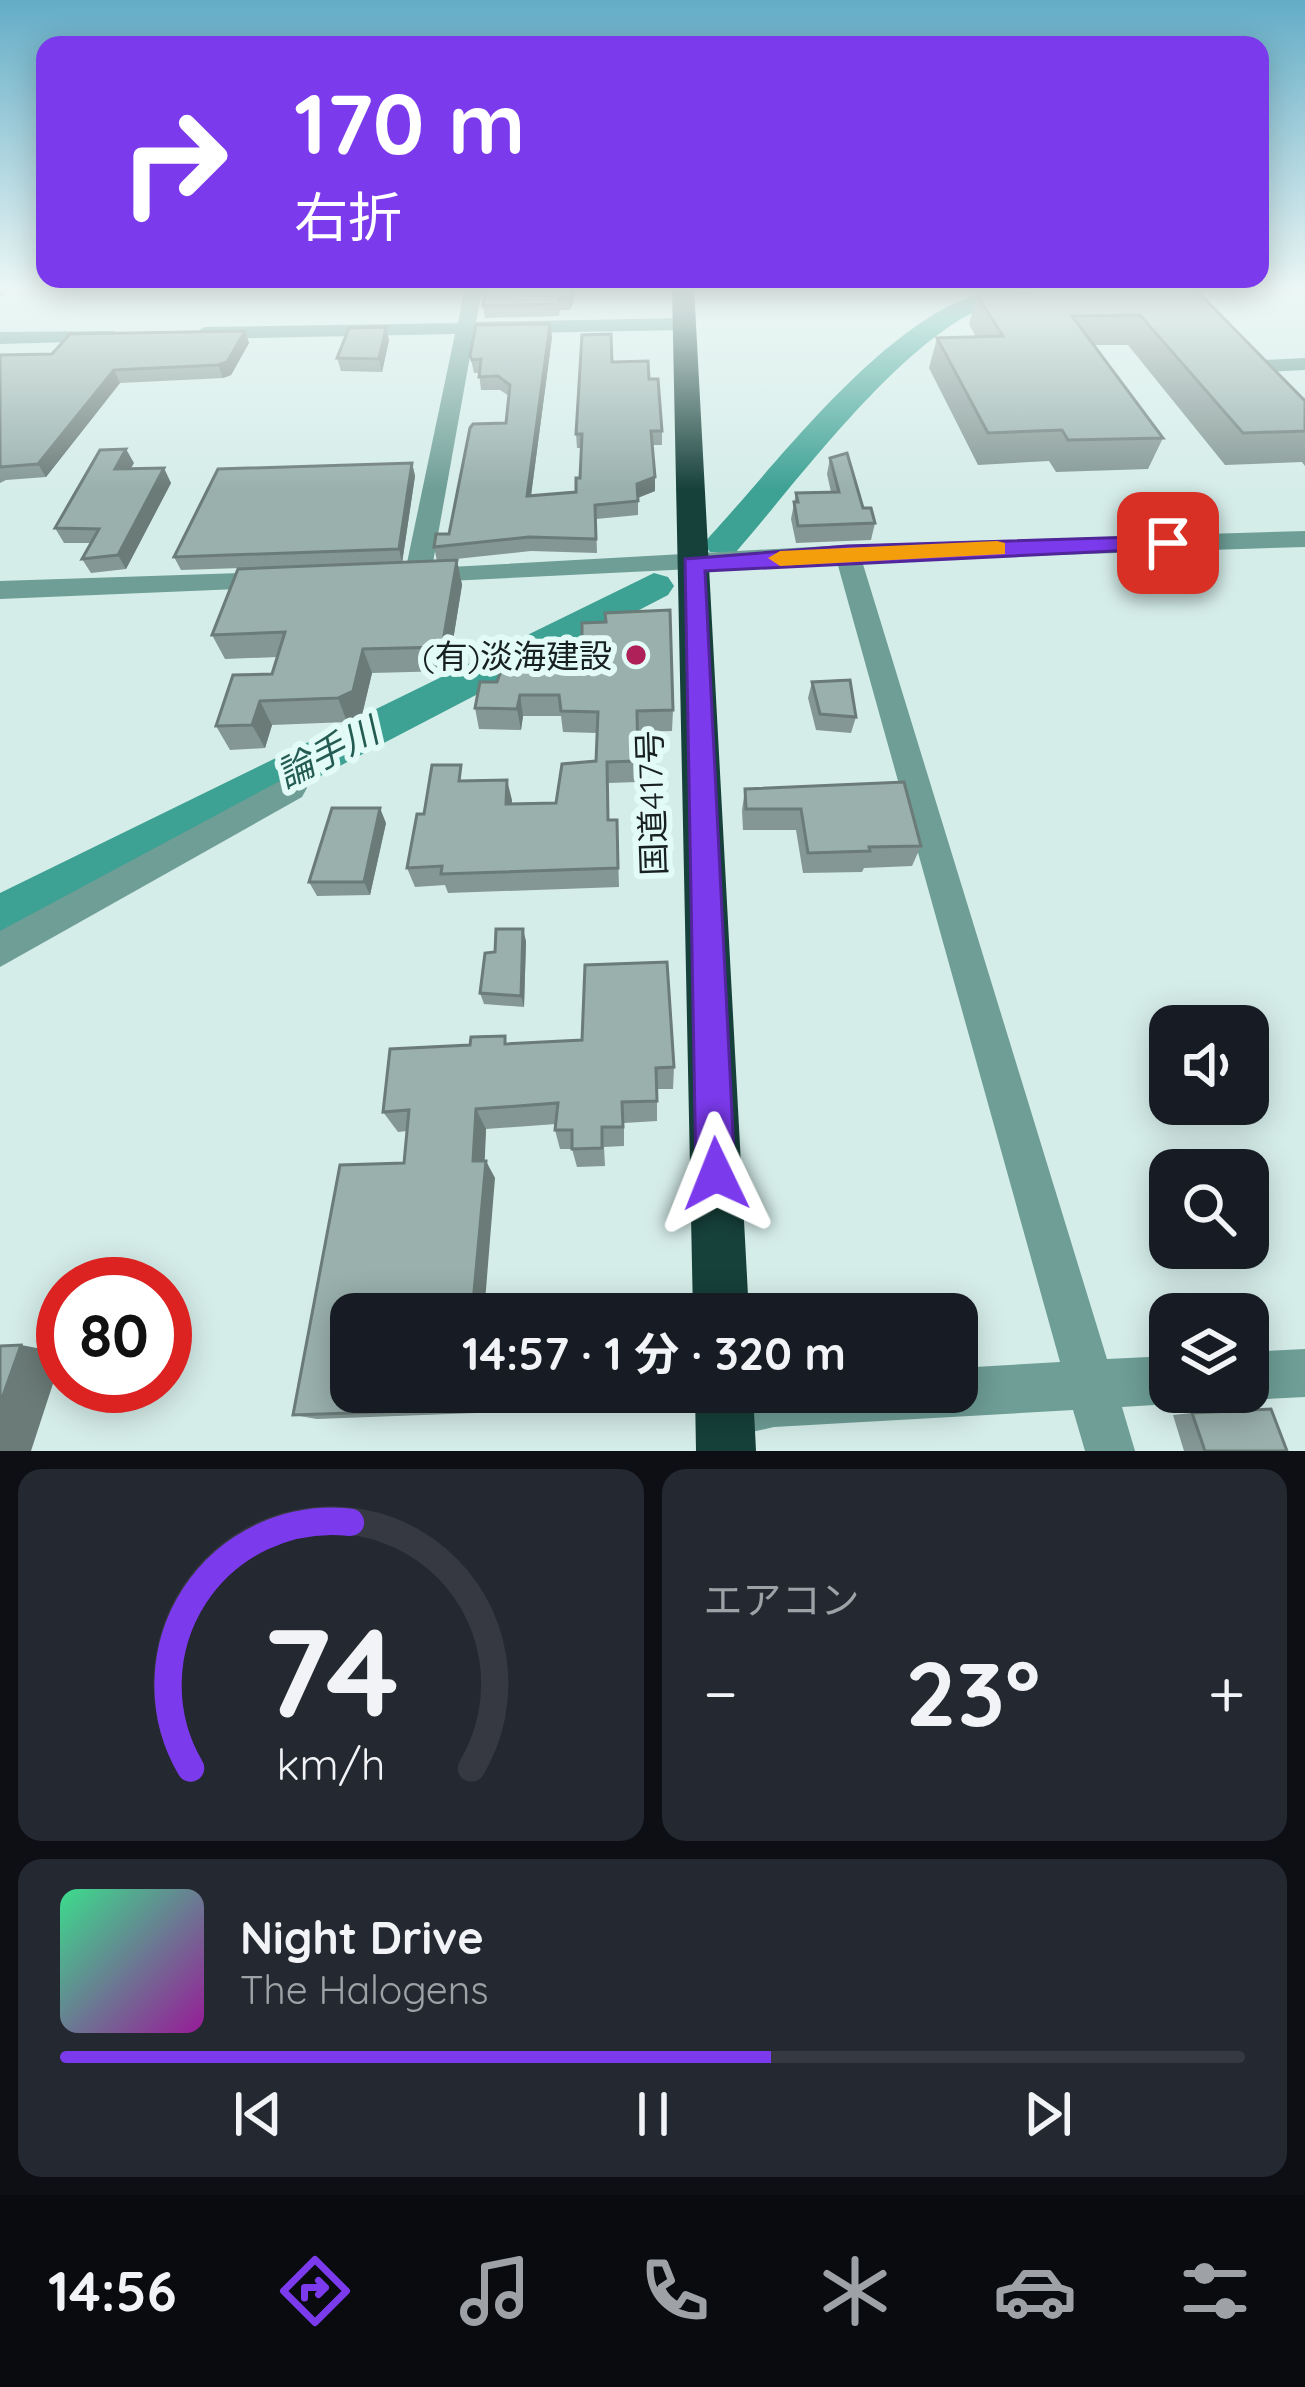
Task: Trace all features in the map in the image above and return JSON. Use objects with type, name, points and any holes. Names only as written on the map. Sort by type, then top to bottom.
[{"type":"highway","name":"国道417号","points":[[685,355],[720,1293]]},
{"type":"street","points":[[460,355],[405,578],[847,554],[1305,539]]},
{"type":"street","points":[[1263,366],[1305,364]]},
{"type":"street","points":[[847,554],[1110,1451]]},
{"type":"street","points":[[0,590],[301,581]]},
{"type":"street","points":[[0,950],[291,788]]},
{"type":"street","points":[[1269,1375],[1305,1373]]},
{"type":"street","points":[[978,1391],[1149,1382]]},
{"type":"building","points":[[0,355],[231,355],[218,365],[114,370],[38,464],[0,467]]},
{"type":"building","points":[[338,355],[380,355],[379,359]]},
{"type":"building","points":[[470,355],[546,355],[527,496],[576,492],[582,434],[576,434],[581,355],[612,355],[612,362],[648,361],[649,379],[658,379],[662,431],[651,431],[655,477],[637,484],[638,501],[595,505],[596,539],[529,537],[434,547],[436,534],[449,534],[470,428],[506,423],[510,385],[498,376],[479,377],[481,359],[472,360]]},
{"type":"building","points":[[946,355],[1101,355],[1163,438],[1068,440],[1062,430],[988,433]]},
{"type":"building","points":[[1175,355],[1260,355],[1305,401],[1305,431],[1243,433]]},
{"type":"building","points":[[126,449],[115,469],[164,468],[118,555],[82,559],[99,529],[55,528],[100,450]]},
{"type":"building","points":[[847,453],[863,508],[871,508],[875,523],[798,526],[796,493],[839,492],[830,458]]},
{"type":"building","points":[[412,463],[399,549],[174,557],[218,469]]},
{"type":"building","points":[[457,560],[442,647],[363,649],[353,691],[338,698],[260,701],[252,725],[216,726],[233,675],[272,674],[285,632],[212,635],[238,569]]},
{"type":"building","points":[[670,610],[673,710],[637,711],[638,761],[607,762],[608,820],[617,820],[618,868],[441,874],[442,866],[407,868],[417,814],[424,814],[432,765],[461,765],[459,781],[507,780],[506,804],[556,803],[562,764],[596,761],[598,712],[561,711],[559,695],[520,695],[517,709],[475,708],[480,682],[497,682],[504,662],[538,663],[539,644],[582,642],[582,623],[606,622],[605,613]]},
{"type":"building","points":[[850,680],[856,717],[820,714],[812,682]]},
{"type":"building","points":[[904,782],[921,846],[808,853],[801,809],[746,809],[745,789]]},
{"type":"building","points":[[332,808],[380,808],[364,882],[309,882]]},
{"type":"building","points":[[496,929],[523,929],[521,996],[480,993],[485,953],[495,952]]},
{"type":"building","points":[[667,962],[674,1067],[656,1068],[657,1101],[622,1102],[623,1127],[602,1127],[602,1148],[572,1149],[572,1130],[555,1130],[558,1103],[476,1109],[473,1161],[486,1161],[474,1293],[330,1293],[330,1413],[350,1413],[293,1415],[340,1165],[404,1163],[409,1110],[383,1112],[390,1049],[470,1045],[471,1037],[505,1036],[505,1044],[582,1040],[585,965]]},
{"type":"building","points":[[21,1345],[0,1404],[0,1346]]},
{"type":"building","points":[[1269,1409],[1287,1451],[1205,1451],[1192,1413],[1269,1413]]},
{"type":"waterway","name":"論手川","points":[[723,544],[895,355]]},
{"type":"waterway","name":"論手川","points":[[0,919],[654,586]]},
{"type":"slow traffic","points":[[780,558],[997,549]]},
{"type":"place","name":"(有)淡海建設","points":[[636,655]]},
{"type":"route","points":[[716,1174],[693,565],[847,554],[1168,543]]}]
